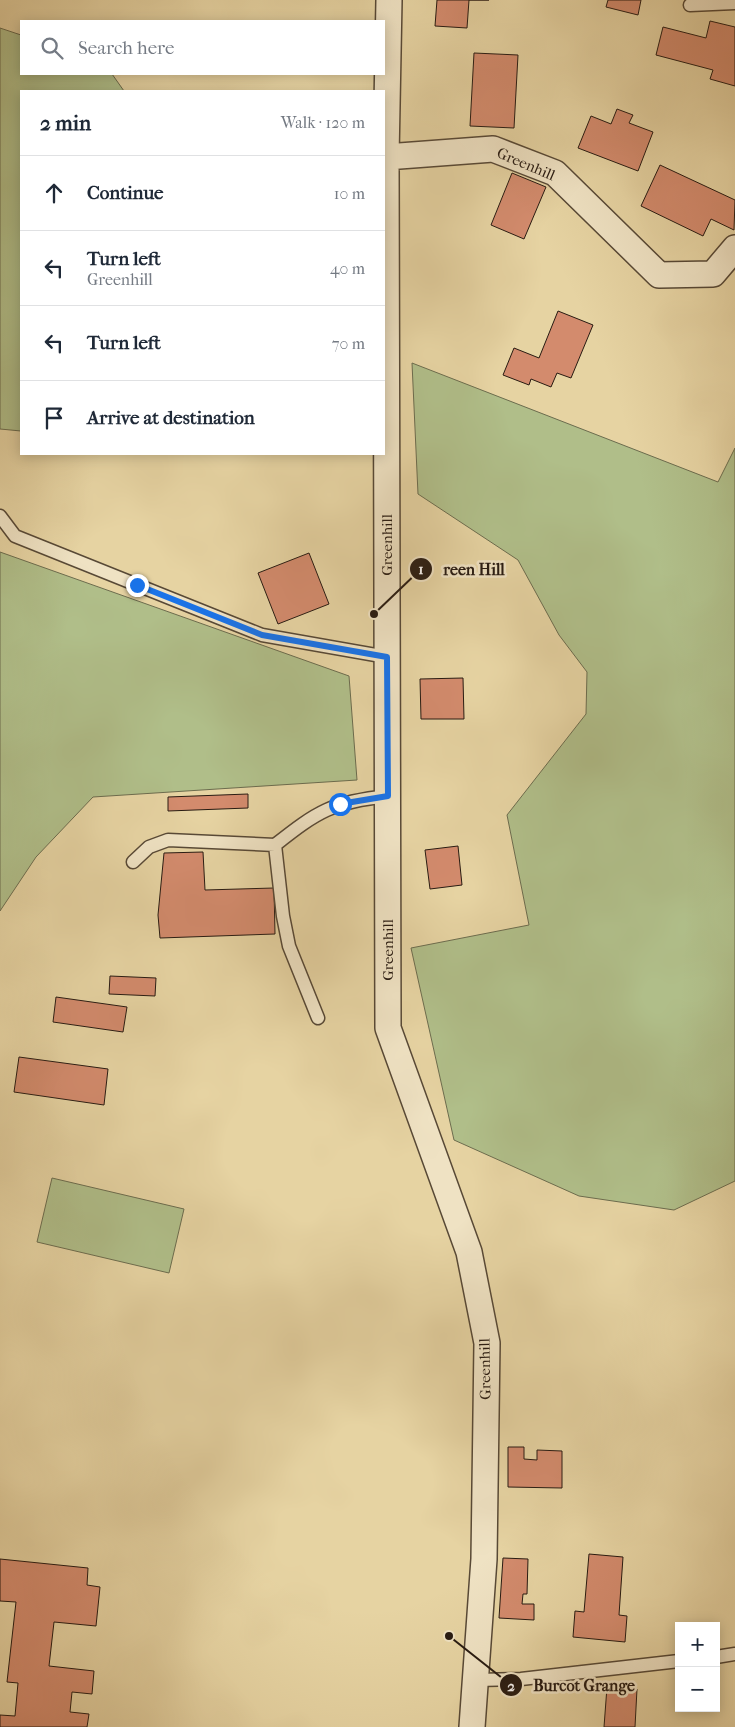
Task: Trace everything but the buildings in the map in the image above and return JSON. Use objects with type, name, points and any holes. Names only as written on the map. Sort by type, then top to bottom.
[{"type":"street","name":"Greenhill","points":[[389,0],[386,157],[388,1028],[469,1252],[487,1343],[484,1559],[472,1727]]},
{"type":"street","name":"Greenhill","points":[[386,157],[493,149],[555,173],[659,275],[712,274],[735,248]]},
{"type":"lane","points":[[690,5],[735,4]]},
{"type":"lane","points":[[0,516],[15,536],[262,635],[387,657]]},
{"type":"lane","points":[[133,862],[149,847],[168,840],[275,845],[322,811],[340,804],[388,796]]},
{"type":"lane","points":[[275,845],[283,916],[289,946],[318,1018]]},
{"type":"lane","points":[[720,1656],[735,1654]]},
{"type":"lane","points":[[476,1680],[521,1679],[675,1661]]},
{"type":"green space","points":[[0,28],[20,35],[20,75],[113,75],[123,90],[20,90],[20,431],[0,429]]},
{"type":"green space","points":[[412,363],[718,482],[735,448],[735,1181],[674,1210],[579,1196],[454,1140],[411,948],[529,925],[507,815],[586,714],[587,672],[559,635],[518,560],[418,494]]},
{"type":"green space","points":[[0,552],[349,676],[357,780],[93,797],[36,857],[0,911]]},
{"type":"green space","points":[[52,1178],[184,1209],[169,1273],[37,1242]]},
{"type":"place","name":"reen Hill","points":[[374,614]]},
{"type":"place","name":"Burcot Grange","points":[[449,1636]]},
{"type":"route","points":[[137,585],[262,635],[387,657],[388,796],[340,804]]}]
